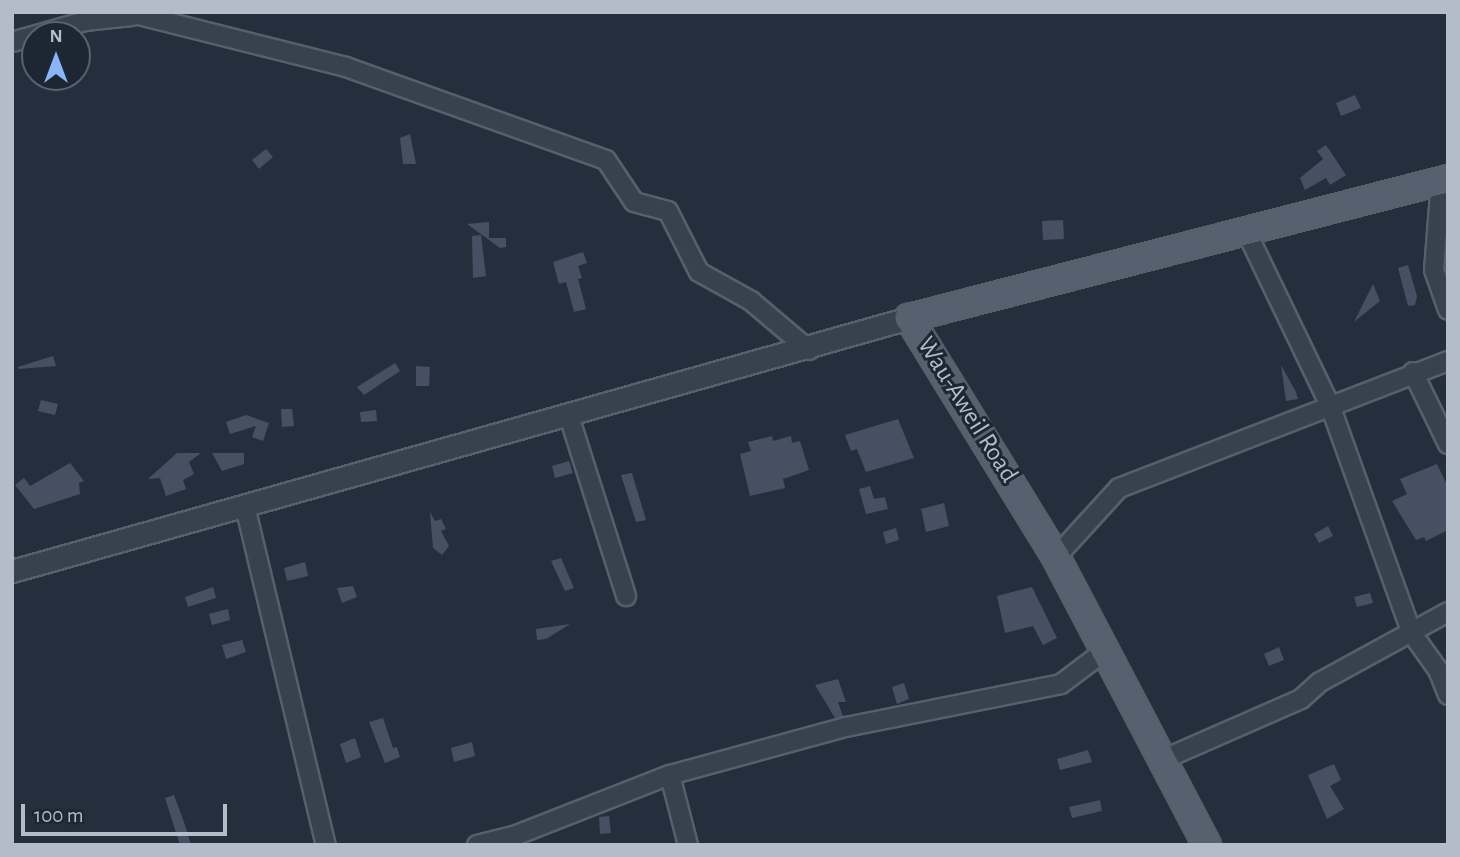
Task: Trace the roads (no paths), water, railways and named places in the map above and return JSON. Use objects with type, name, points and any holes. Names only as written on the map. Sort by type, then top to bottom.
[{"type":"main road","name":"Wau-Aweil Road","points":[[1207,845],[1102,653],[1056,557],[909,318],[1444,180]]},
{"type":"street","points":[[12,42],[74,24],[130,14],[345,67],[606,160],[634,202],[668,211],[699,272],[751,301],[808,349]]},
{"type":"street","points":[[1444,180],[1434,270],[1448,310]]},
{"type":"street","points":[[1247,231],[1331,408],[1411,632],[1438,670],[1448,695]]},
{"type":"street","points":[[12,571],[808,349],[909,318]]},
{"type":"street","points":[[1056,557],[1119,488],[1229,441],[1331,408],[1413,372],[1448,361]]},
{"type":"street","points":[[1413,372],[1448,444]]},
{"type":"street","points":[[569,416],[626,596]]},
{"type":"street","points":[[245,506],[326,845]]},
{"type":"street","points":[[1162,760],[1301,699],[1320,682],[1448,612]]},
{"type":"street","points":[[477,845],[514,835],[670,775],[846,727],[1061,684],[1102,653]]},
{"type":"street","points":[[670,775],[688,845]]}]
